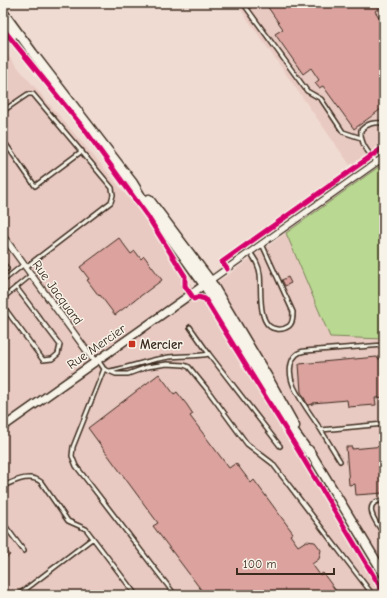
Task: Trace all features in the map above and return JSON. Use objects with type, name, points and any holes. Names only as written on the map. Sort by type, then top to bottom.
[{"type":"main road","points":[[3,12],[134,183],[142,190],[161,214],[266,374],[311,454],[384,574]]},
{"type":"main road","points":[[3,23],[33,53]]},
{"type":"street","points":[[207,283],[384,157]]},
{"type":"street","name":"Rue Jacquard","points":[[3,236],[96,361]]},
{"type":"street","name":"Rue Mercier","points":[[3,427],[207,283]]},
{"type":"lane","points":[[243,3],[307,91],[321,99],[343,132],[360,138]]},
{"type":"lane","points":[[3,111],[28,94],[33,94],[112,188],[113,195],[111,202],[3,281]]},
{"type":"lane","points":[[377,162],[368,152],[360,138],[361,130],[366,125],[373,122],[384,123]]},
{"type":"lane","points":[[3,140],[36,186],[82,151]]},
{"type":"lane","points":[[250,252],[255,258],[261,275],[260,300],[263,314],[267,323],[272,328],[276,329],[288,327],[293,319],[294,312],[262,243]]},
{"type":"lane","points":[[3,263],[8,269]]},
{"type":"lane","points":[[3,298],[31,275]]},
{"type":"lane","points":[[3,306],[43,360],[52,358],[58,354],[60,345],[16,288]]},
{"type":"lane","points":[[190,328],[280,446]]},
{"type":"lane","points":[[340,461],[293,384],[291,362],[294,355],[305,351],[384,345]]},
{"type":"lane","points":[[110,371],[154,360],[209,354]]},
{"type":"lane","points":[[96,361],[104,369],[116,374],[128,374],[147,367],[167,364],[184,365],[189,367],[246,444],[272,463],[373,595]]},
{"type":"lane","points":[[104,369],[73,447],[73,460],[76,466],[175,595]]},
{"type":"lane","points":[[321,430],[384,424]]},
{"type":"lane","points":[[3,486],[24,478],[36,479],[41,482],[68,521],[86,529],[136,595]]},
{"type":"lane","points":[[384,500],[375,501],[372,508],[373,515],[384,534]]},
{"type":"lane","points":[[3,523],[24,551]]},
{"type":"lane","points":[[18,595],[93,538]]},
{"type":"shaded area","points":[[236,3],[384,3],[384,143],[350,165]]},
{"type":"shaded area","points":[[3,50],[109,174],[140,213],[199,296],[286,233],[330,337],[384,339],[384,595],[3,595]]},
{"type":"green space","points":[[384,163],[384,339],[330,337],[286,233]]},
{"type":"building","points":[[265,3],[384,3],[384,5],[375,11],[384,25],[384,107],[354,129],[323,86],[319,88],[315,83],[319,80],[311,68],[303,74],[275,34],[283,29]]},
{"type":"building","points":[[119,238],[131,254],[135,251],[141,259],[144,256],[162,280],[115,315],[87,280],[89,279],[80,267]]},
{"type":"building","points":[[288,277],[291,283],[285,286],[282,280]]},
{"type":"building","points":[[377,357],[378,359],[384,358],[384,397],[375,398],[376,405],[348,407],[347,400],[313,403],[308,405],[301,392],[299,364]]},
{"type":"building","points":[[159,374],[174,394],[177,392],[187,405],[193,414],[190,416],[229,468],[236,463],[251,483],[254,480],[293,533],[290,535],[298,546],[306,541],[315,542],[321,550],[319,559],[312,564],[320,575],[323,573],[339,595],[205,595],[153,526],[158,523],[88,428]]},
{"type":"building","points":[[384,446],[384,493],[356,495],[355,484],[349,485],[346,447],[352,447],[352,449]]},
{"type":"building","points":[[3,545],[10,555],[3,560]]},
{"type":"cycle path","points":[[3,29],[85,130],[148,217],[185,276],[185,286],[194,299],[198,297],[205,299],[384,593]]},
{"type":"cycle path","points":[[227,269],[222,262],[384,147]]},
{"type":"place","name":"Mercier","points":[[132,344]]}]
